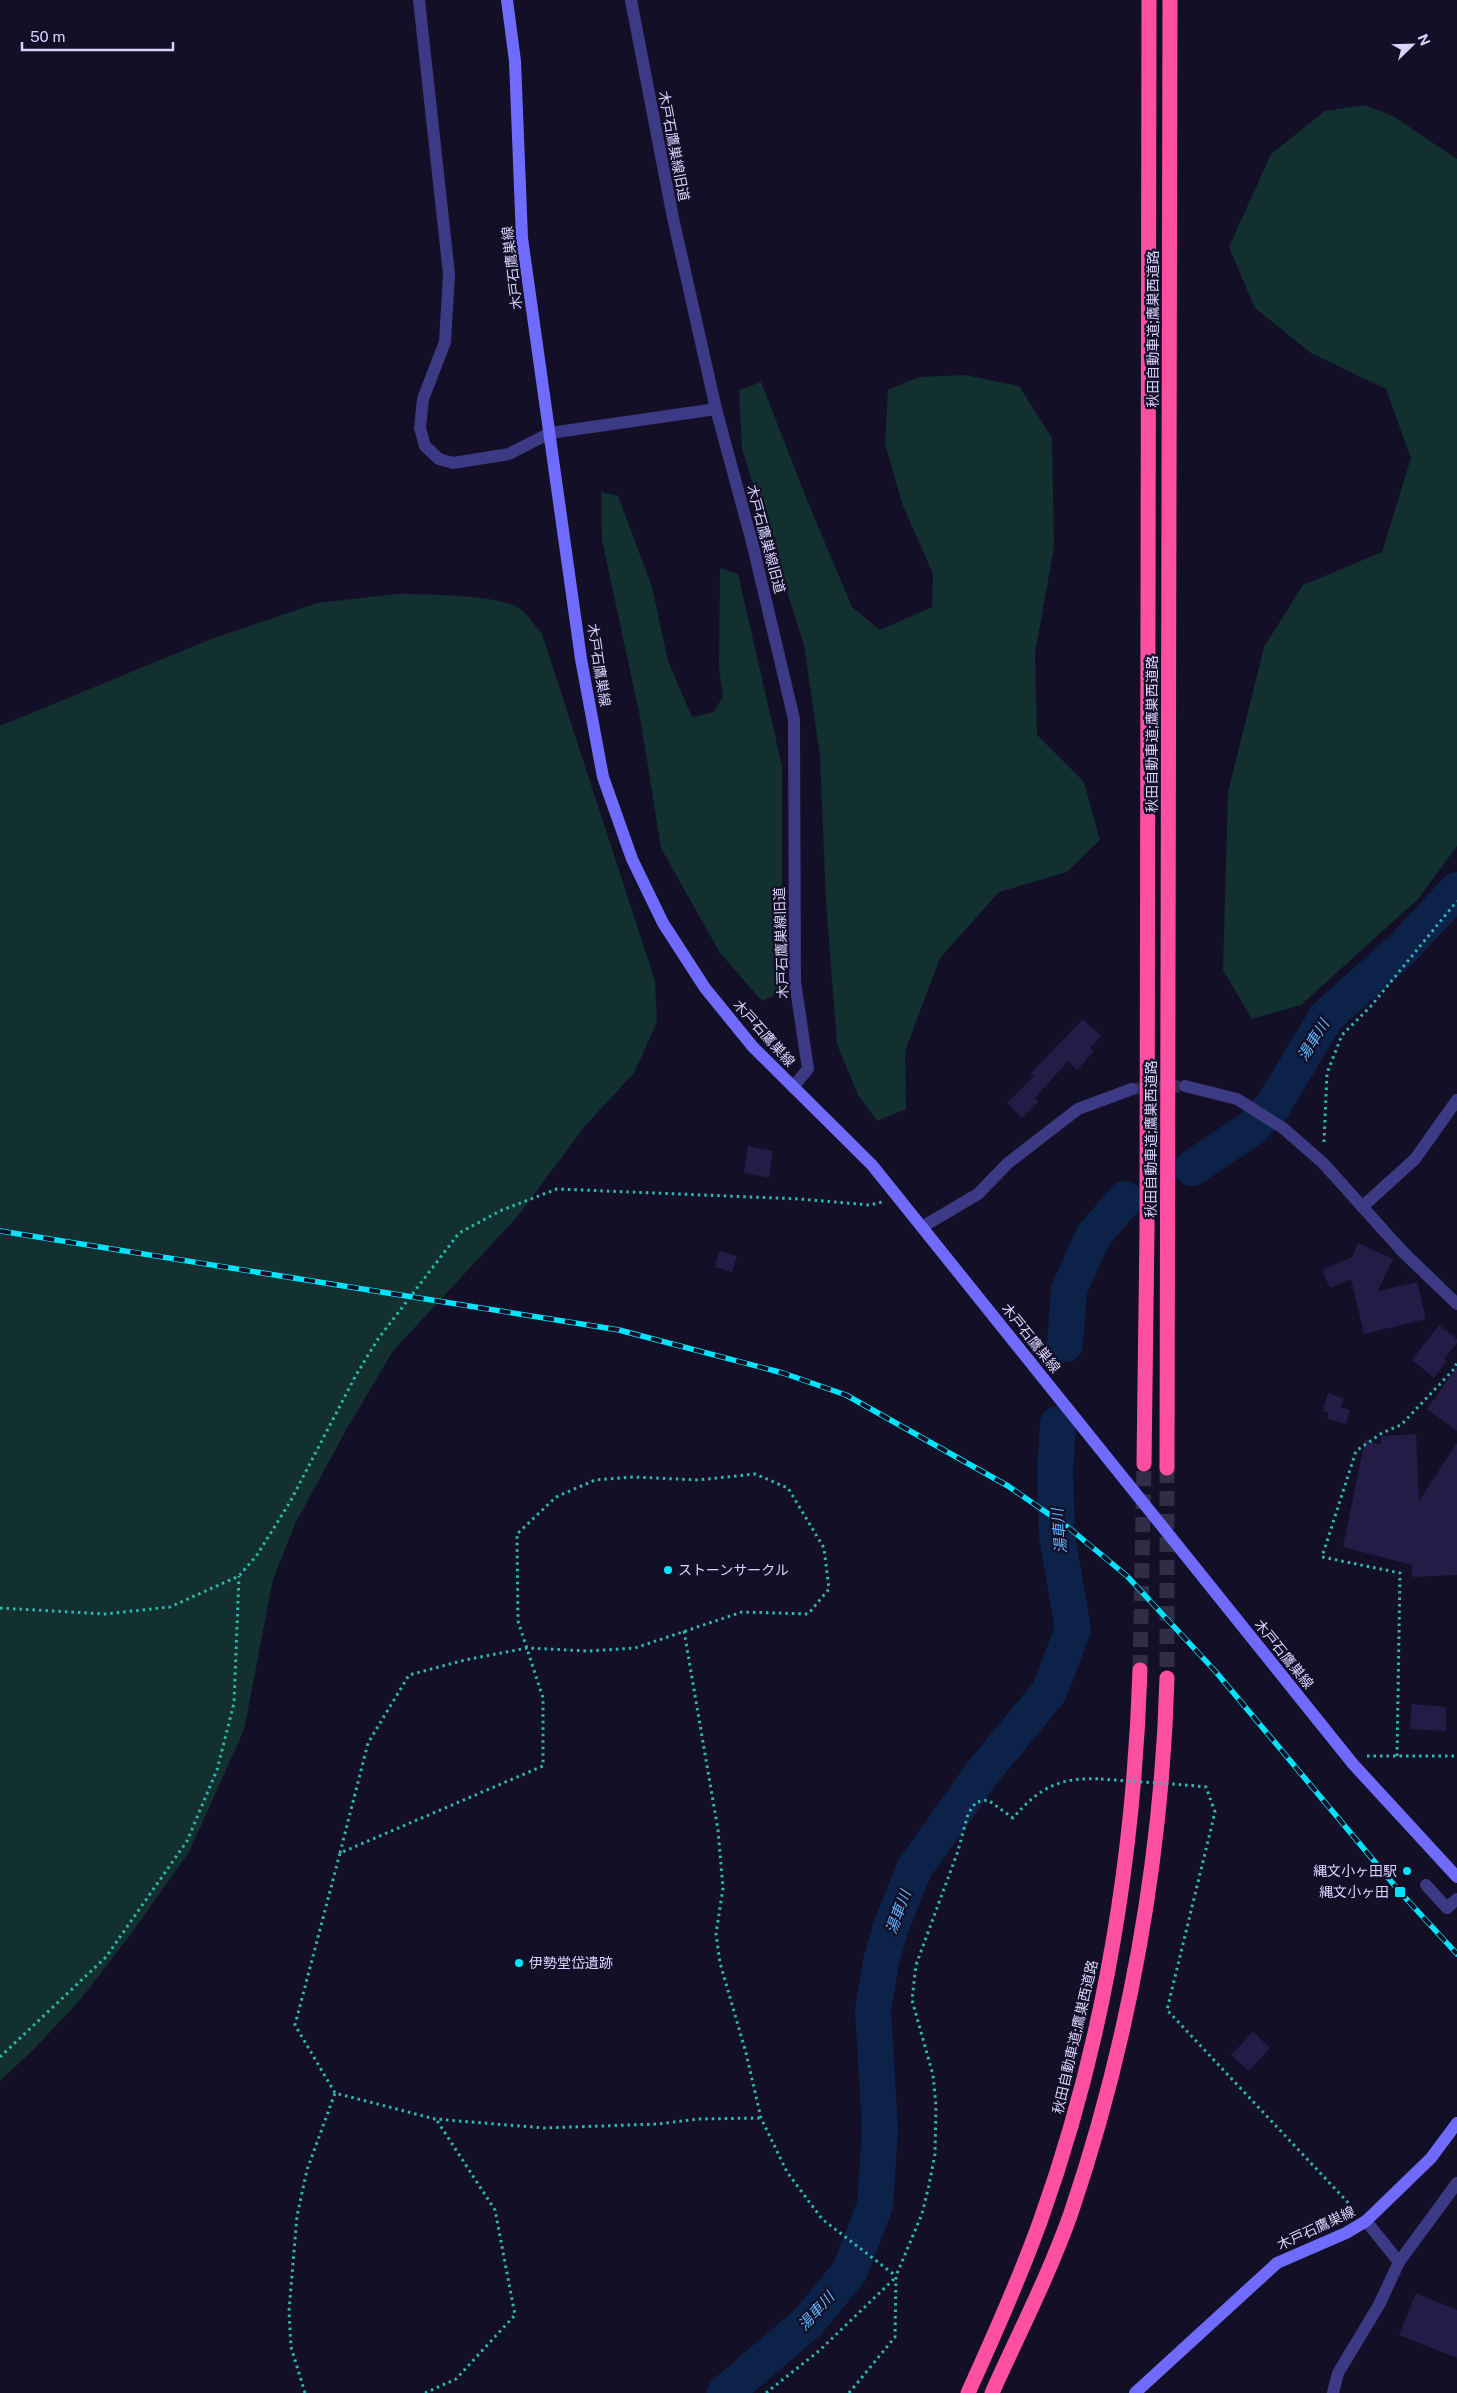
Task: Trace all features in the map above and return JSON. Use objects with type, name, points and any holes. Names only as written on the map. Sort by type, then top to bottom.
[{"type":"highway","name":"秋田自動車道;鷹巣西道路","points":[[1144,1464],[1147,1231],[1149,0]]},
{"type":"highway","name":"秋田自動車道;鷹巣西道路","points":[[1167,1468],[1170,0]]},
{"type":"highway","name":"秋田自動車道;鷹巣西道路","points":[[968,2393],[1019,2278],[1042,2218],[1082,2084],[1116,1927],[1125,1872],[1134,1792],[1140,1670]]},
{"type":"highway","points":[[992,2393],[1037,2296],[1070,2214],[1097,2128],[1128,2000],[1152,1859],[1162,1782],[1167,1678]]},
{"type":"main road","name":"木戸石鷹巣線","points":[[507,0],[515,61],[522,238],[581,659],[602,767],[632,859],[662,923],[705,988],[753,1047],[872,1165],[1353,1764],[1457,1877]]},
{"type":"main road","name":"木戸石鷹巣線","points":[[1135,2393],[1277,2263],[1346,2233],[1366,2222],[1430,2158],[1457,2123]]},
{"type":"street","points":[[419,0],[449,274],[445,342],[423,399],[420,428],[425,446],[439,459],[453,463],[509,454],[550,433],[716,409]]},
{"type":"street","name":"木戸石鷹巣線旧道","points":[[631,0],[672,218],[716,409],[766,596],[794,719],[795,982],[808,1069],[793,1088]]},
{"type":"street","points":[[1185,1086],[1237,1099],[1283,1128],[1323,1163],[1403,1252],[1457,1304]]},
{"type":"street","points":[[922,1227],[978,1194],[1008,1163],[1078,1109],[1132,1089]]},
{"type":"street","points":[[1362,1207],[1415,1159],[1457,1100]]},
{"type":"street","points":[[1426,1885],[1447,1908],[1457,1899]]},
{"type":"street","points":[[1333,2393],[1338,2373],[1379,2305],[1400,2262],[1457,2183]]},
{"type":"street","points":[[1366,2222],[1400,2262]]},
{"type":"path","points":[[1323,1163],[1327,1073],[1342,1035],[1371,1006],[1457,901]]},
{"type":"path","points":[[0,1608],[105,1614],[170,1607],[239,1576],[257,1555],[290,1502],[356,1375],[378,1339],[459,1233],[502,1210],[557,1189],[800,1199],[870,1206],[899,1198]]},
{"type":"path","points":[[1396,1756],[1400,1573],[1322,1557],[1356,1451],[1382,1433],[1401,1425],[1455,1368],[1457,1362]]},
{"type":"path","points":[[340,1853],[542,1766],[543,1698],[527,1648],[518,1621],[518,1534],[556,1497],[595,1480],[634,1477],[698,1480],[754,1474],[788,1488],[824,1548],[829,1589],[808,1614],[742,1612],[635,1648],[588,1651],[527,1648],[466,1660],[409,1675],[368,1743],[295,2024],[335,2093],[435,2118],[544,2128],[658,2124],[698,2118],[761,2118]]},
{"type":"path","points":[[0,2057],[106,1957],[187,1841],[217,1770],[234,1703],[239,1576]]},
{"type":"path","points":[[684,1631],[718,1830],[723,1888],[716,1934],[720,1963],[746,2053],[761,2118],[787,2172],[822,2219],[896,2276]]},
{"type":"path","points":[[1353,1764],[1360,1756],[1457,1756]]},
{"type":"path","points":[[848,2393],[895,2337],[896,2276],[922,2214],[935,2154],[936,2106],[933,2075],[912,2000],[916,1965],[958,1851],[968,1814],[976,1802],[988,1800],[1013,1818],[1030,1798],[1075,1777],[1206,1787],[1214,1812],[1167,2010],[1366,2222]]},
{"type":"path","points":[[304,2393],[291,2347],[289,2311],[297,2216],[307,2170],[335,2093]]},
{"type":"path","points":[[425,2393],[456,2379],[515,2315],[495,2210],[435,2118]]},
{"type":"path","points":[[769,2392],[820,2350],[896,2276]]},
{"type":"green space","points":[[1365,105],[1393,116],[1457,159],[1457,846],[1419,898],[1301,1005],[1252,1019],[1223,970],[1228,792],[1264,647],[1303,585],[1382,552],[1411,458],[1386,389],[1311,353],[1255,308],[1229,247],[1271,154],[1325,111]]},
{"type":"green space","points":[[965,375],[1019,386],[1052,438],[1054,547],[1035,653],[1037,735],[1084,782],[1100,840],[1067,872],[999,892],[940,958],[905,1051],[906,1109],[877,1121],[858,1095],[837,1044],[826,902],[820,757],[804,645],[742,449],[739,390],[761,382],[809,505],[852,607],[880,630],[932,607],[933,574],[903,506],[885,444],[888,390],[919,377]]},
{"type":"green space","points":[[601,492],[618,496],[652,587],[668,661],[692,717],[714,712],[723,696],[719,668],[720,568],[738,574],[782,766],[782,992],[762,1001],[720,953],[661,848],[640,717],[602,540]]},
{"type":"green space","points":[[396,594],[460,596],[496,600],[519,608],[542,634],[655,981],[657,1022],[634,1073],[585,1126],[517,1217],[393,1351],[346,1430],[295,1524],[273,1579],[244,1730],[189,1852],[131,1934],[80,2000],[34,2049],[0,2081],[0,726],[211,639],[317,603]]},
{"type":"building","points":[[1083,1019],[1101,1036],[1090,1048],[1094,1051],[1077,1070],[1068,1061],[1035,1098],[1039,1101],[1022,1118],[1007,1103],[1034,1076],[1031,1073]]},
{"type":"building","points":[[748,1146],[773,1151],[769,1178],[744,1173]]},
{"type":"building","points":[[1358,1243],[1393,1259],[1378,1291],[1417,1282],[1426,1319],[1364,1334],[1351,1279],[1330,1288],[1322,1270],[1352,1257]]},
{"type":"building","points":[[719,1251],[737,1256],[732,1272],[715,1267]]},
{"type":"building","points":[[1439,1325],[1457,1339],[1457,1343],[1444,1359],[1447,1361],[1434,1378],[1412,1360]]},
{"type":"building","points":[[1457,1367],[1457,1431],[1427,1409]]},
{"type":"building","points":[[1328,1393],[1344,1398],[1341,1407],[1350,1410],[1346,1424],[1327,1419],[1329,1413],[1323,1411]]},
{"type":"building","points":[[1416,1434],[1419,1501],[1457,1443],[1457,1575],[1412,1577],[1412,1565],[1343,1547],[1365,1439],[1381,1445],[1381,1436]]},
{"type":"building","points":[[1412,1704],[1446,1707],[1446,1731],[1410,1729]]},
{"type":"building","points":[[1253,2032],[1270,2048],[1249,2071],[1231,2055]]},
{"type":"building","points":[[1416,2293],[1457,2310],[1457,2358],[1399,2335]]},
{"type":"waterway","name":"湯車川","points":[[1192,1168],[1252,1128],[1273,1106],[1327,1016],[1401,950],[1457,890]]},
{"type":"waterway","name":"湯車川","points":[[1065,1344],[1069,1290],[1093,1236],[1125,1199]]},
{"type":"waterway","name":"湯車川","points":[[725,2393],[808,2322],[850,2271],[875,2205],[880,2129],[873,2010],[881,1962],[891,1927],[914,1869],[982,1773],[1049,1692],[1073,1629],[1057,1536],[1055,1472],[1058,1424]]},
{"type":"tunnel","points":[[1132,1089],[1185,1086]]},
{"type":"tunnel","points":[[1140,1670],[1144,1464]]},
{"type":"tunnel","points":[[1167,1468],[1167,1678]]},
{"type":"railway","points":[[0,1231],[619,1330],[783,1373],[846,1395],[1008,1486],[1069,1528],[1127,1576],[1216,1672],[1400,1892],[1457,1954]]},
{"type":"place","name":"ストーンサークル","points":[[668,1570]]},
{"type":"place","name":"縄文小ヶ田駅","points":[[1407,1871]]},
{"type":"place","name":"縄文小ヶ田","points":[[1400,1892]]},
{"type":"place","name":"伊勢堂岱遺跡","points":[[519,1963]]}]
